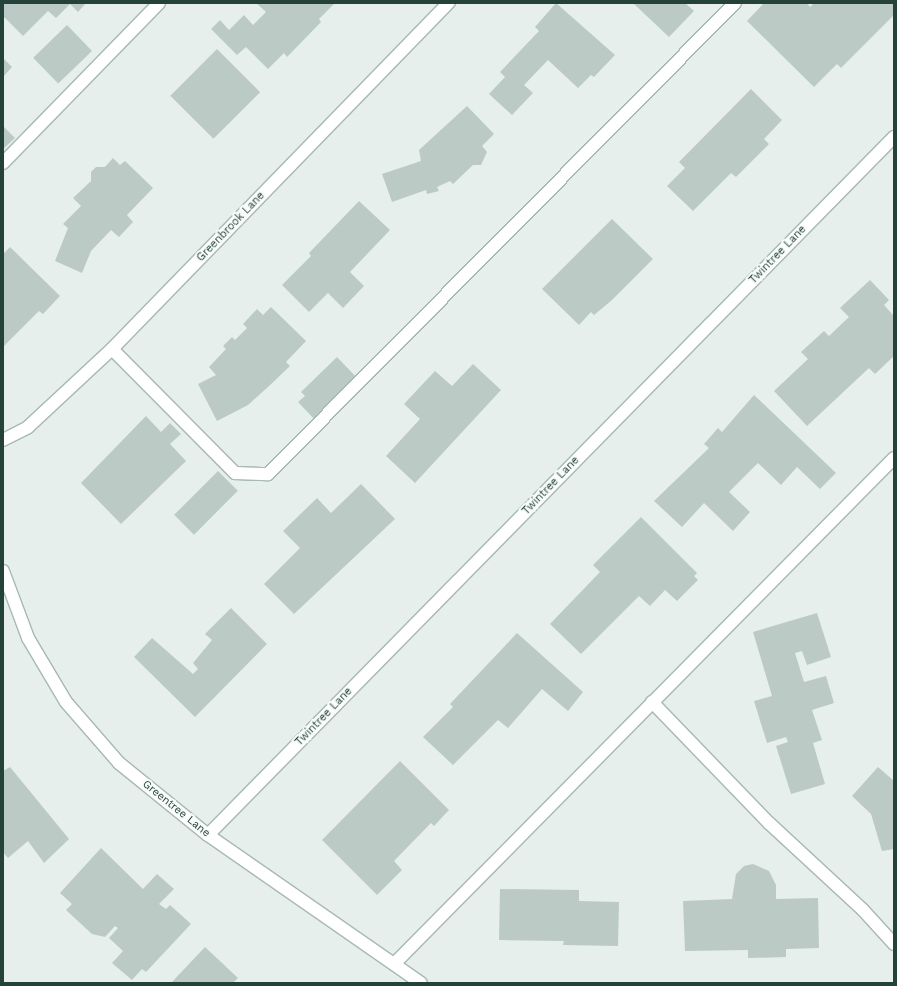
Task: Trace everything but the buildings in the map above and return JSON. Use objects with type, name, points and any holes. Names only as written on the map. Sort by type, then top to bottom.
[{"type":"street","points":[[3,163],[159,3]]},
{"type":"street","name":"Greenbrook Lane","points":[[3,440],[28,427],[112,349],[449,3]]},
{"type":"street","points":[[112,349],[235,473],[268,474],[736,3]]},
{"type":"street","name":"Twintree Lane","points":[[208,835],[894,137]]},
{"type":"street","points":[[395,962],[894,458]]},
{"type":"street","name":"Greentree Lane","points":[[3,571],[28,638],[66,702],[119,763],[208,835],[395,962],[421,983]]},
{"type":"street","points":[[652,702],[769,823],[863,910],[894,944]]}]
